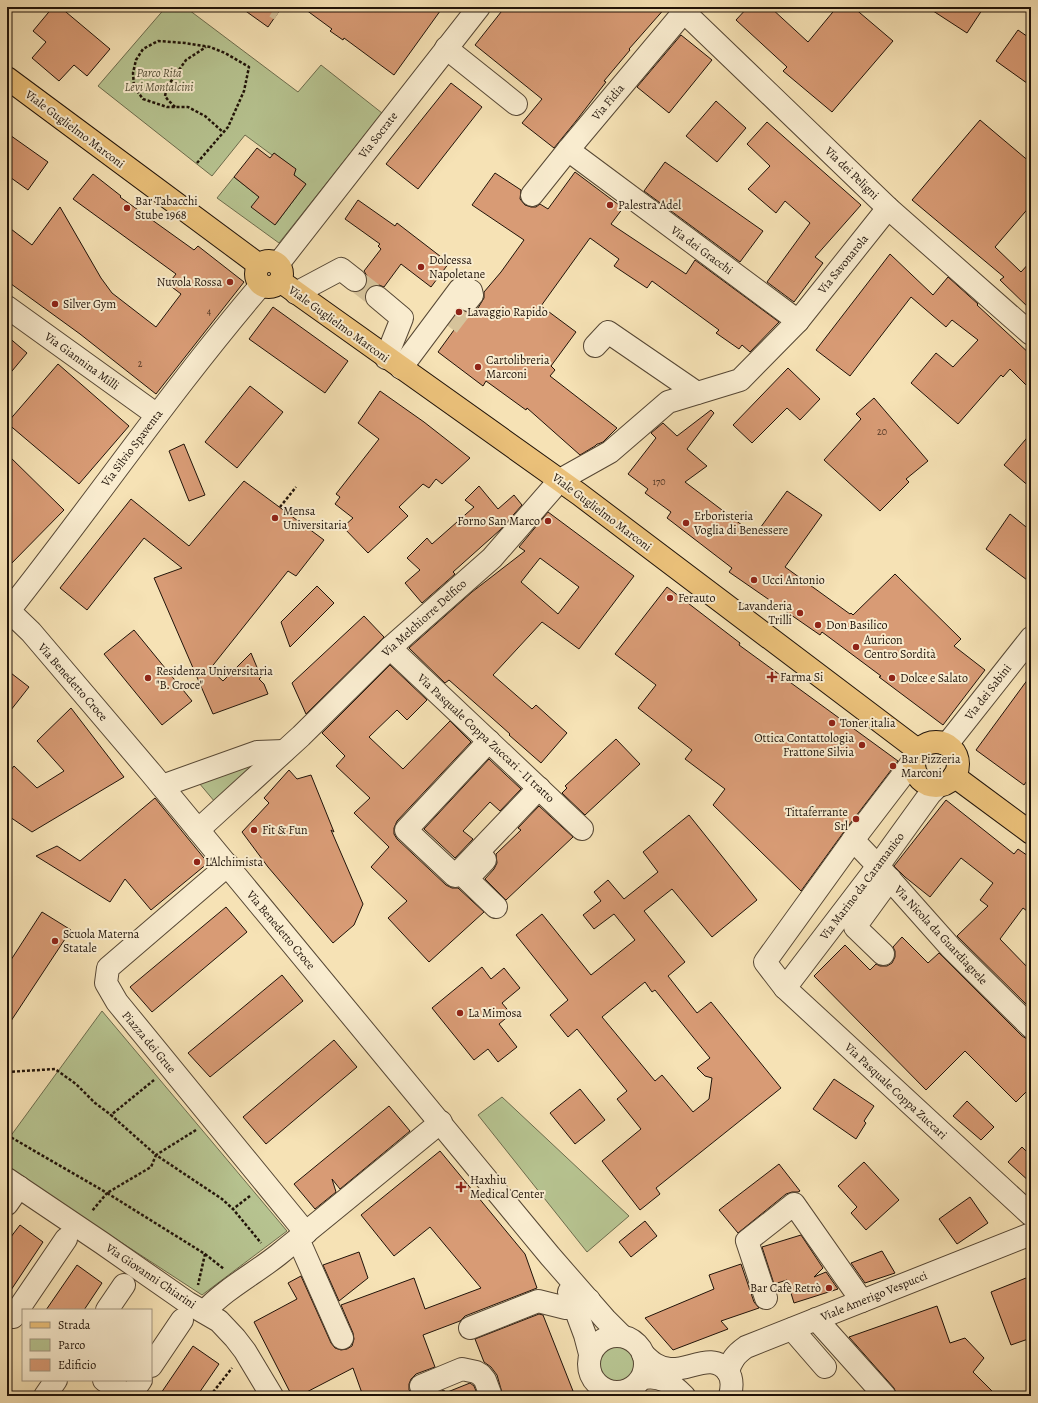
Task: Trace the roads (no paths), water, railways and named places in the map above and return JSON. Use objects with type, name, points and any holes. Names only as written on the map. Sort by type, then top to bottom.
[{"type":"main road","name":"Viale Guglielmo Marconi","points":[[7,78],[275,278],[560,480],[917,754]]},
{"type":"main road","points":[[933,742],[945,744],[950,747],[957,758],[957,770],[946,781],[927,784],[918,776],[914,764],[917,754],[923,746],[933,742]]},
{"type":"main road","points":[[946,781],[1031,833]]},
{"type":"street","name":"Via Fidia","points":[[532,195],[684,8]]},
{"type":"street","name":"Via dei Peligni","points":[[684,8],[888,208],[1031,334]]},
{"type":"street","name":"Via Socrate","points":[[275,278],[446,48],[470,10]]},
{"type":"street","points":[[446,48],[516,104]]},
{"type":"street","name":"Via dei Gracchi","points":[[568,150],[798,321]]},
{"type":"street","name":"Via Savonarola","points":[[698,393],[740,380],[798,321],[888,208]]},
{"type":"street","points":[[275,278],[341,269],[354,280]]},
{"type":"street","name":"Via Silvio Spaventa","points":[[8,611],[40,572],[157,415],[275,278]]},
{"type":"street","points":[[399,367],[460,289],[466,288],[470,291],[472,296],[468,300]]},
{"type":"street","points":[[377,297],[402,318],[399,367]]},
{"type":"street","name":"Via Giannina Milli","points":[[7,307],[157,415]]},
{"type":"street","points":[[399,367],[448,326]]},
{"type":"street","points":[[595,346],[608,332],[698,393]]},
{"type":"street","name":"Via Melchiorre Delfico","points":[[198,830],[301,736],[390,648],[492,558],[560,480],[610,452],[668,402],[698,393]]},
{"type":"street","name":"Via Benedetto Croce","points":[[8,611],[31,632],[162,786],[441,1122],[550,1256],[566,1285],[581,1303],[622,1336]]},
{"type":"street","name":"Via dei Sabini","points":[[945,744],[948,743],[1031,638]]},
{"type":"street","name":"Via Pasquale Coppa Zuccari - II tratto","points":[[390,648],[582,829]]},
{"type":"street","points":[[489,741],[406,830],[417,841],[455,876],[542,791]]},
{"type":"street","points":[[162,786],[257,752],[284,751]]},
{"type":"street","points":[[853,840],[917,754]]},
{"type":"street","name":"Via Marino da Caramanico","points":[[785,988],[884,872],[930,794],[946,781]]},
{"type":"street","points":[[496,907],[468,878],[542,791]]},
{"type":"street","name":"Via Nicola da Guardiagrele","points":[[853,840],[884,872],[951,948],[1031,1027]]},
{"type":"street","name":"Via Pasquale Coppa Zuccari","points":[[853,840],[765,962],[785,988],[1031,1215]]},
{"type":"street","name":"Piazza dei Grue","points":[[228,865],[108,968],[106,983],[116,1002],[265,1183],[302,1236],[342,1338]]},
{"type":"street","points":[[883,954],[855,927],[884,872]]},
{"type":"street","points":[[204,1312],[213,1302],[274,1259],[441,1122]]},
{"type":"street","name":"Via Giovanni Chiarini","points":[[11,1190],[102,1243],[188,1303],[219,1321],[245,1351],[272,1396]]},
{"type":"street","points":[[766,1298],[747,1241],[794,1204],[862,1301]]},
{"type":"street","name":"Viale Amerigo Vespucci","points":[[728,1372],[731,1361],[746,1347],[1031,1234]]},
{"type":"street","points":[[13,1321],[66,1238]]},
{"type":"street","points":[[108,1309],[124,1285]]},
{"type":"street","points":[[470,1328],[538,1301],[566,1308],[581,1303]]},
{"type":"street","name":"Via Benedetto Croce","points":[[581,1303],[585,1335],[590,1354]]},
{"type":"street","points":[[816,1319],[885,1396]]},
{"type":"street","points":[[152,1365],[182,1320]]},
{"type":"street","points":[[792,1329],[825,1367]]},
{"type":"street","points":[[643,1354],[645,1370],[637,1384],[628,1390],[608,1394],[591,1378],[588,1365],[593,1348],[603,1339],[622,1336],[628,1338],[637,1345],[643,1354],[660,1367],[678,1369],[706,1362],[714,1362],[722,1366],[728,1372],[732,1381],[730,1396]]},
{"type":"street","points":[[421,1386],[462,1369],[476,1372],[481,1375],[485,1380],[491,1396]]},
{"type":"street","points":[[641,1379],[651,1377],[664,1379],[684,1396]]},
{"type":"street","points":[[45,1396],[55,1381]]},
{"type":"street","points":[[106,1381],[129,1396],[140,1381]]},
{"type":"tunnel","points":[[275,7],[280,10]]},
{"type":"tunnel","points":[[355,280],[377,297]]},
{"type":"tunnel","points":[[448,326],[468,300]]},
{"type":"place","name":"Palestra Adel","points":[[610,205]]},
{"type":"place","name":"Bar Tabacchi Stube 1968","points":[[127,208]]},
{"type":"place","name":"Dolcessa Napoletane","points":[[421,267]]},
{"type":"place","name":"Nuvola Rossa","points":[[230,282]]},
{"type":"place","name":"Silver Gym","points":[[55,304]]},
{"type":"place","name":"Lavaggio Rapido","points":[[459,312]]},
{"type":"place","name":"Cartolibreria Marconi","points":[[478,367]]},
{"type":"place","name":"Mensa Universitaria","points":[[275,518]]},
{"type":"place","name":"Forno San Marco","points":[[548,521]]},
{"type":"place","name":"Erboristeria Voglia di Benessere","points":[[686,523]]},
{"type":"place","name":"Ucci Antonio","points":[[754,580]]},
{"type":"place","name":"Ferauto","points":[[670,598]]},
{"type":"place","name":"Lavanderia Trilli","points":[[800,613]]},
{"type":"place","name":"Don Basilico","points":[[818,625]]},
{"type":"place","name":"Auricon Centro Sordità","points":[[856,647]]},
{"type":"place","name":"Farma Si","points":[[772,677]]},
{"type":"place","name":"Residenza Universitaria \"B. Croce\"","points":[[148,678]]},
{"type":"place","name":"Dolce e Salato","points":[[892,678]]},
{"type":"place","name":"Toner italia","points":[[832,723]]},
{"type":"place","name":"Ottica Contattologia Frattone Silvia","points":[[862,745]]},
{"type":"place","name":"Bar Pizzeria Marconi","points":[[893,766]]},
{"type":"place","name":"Tittaferrante Srl","points":[[856,819]]},
{"type":"place","name":"Fit & Fun","points":[[254,830]]},
{"type":"place","name":"L'Alchimista","points":[[197,862]]},
{"type":"place","name":"Scuola Materna Statale","points":[[55,941]]},
{"type":"place","name":"La Mimosa","points":[[460,1013]]},
{"type":"place","name":"Haxhiu Medical Center","points":[[461,1187]]},
{"type":"place","name":"Bar Cafè Retrò","points":[[829,1288]]},
{"type":"park label","name":"Parco Rita Levi Montalcini","points":[[159,80]]}]
